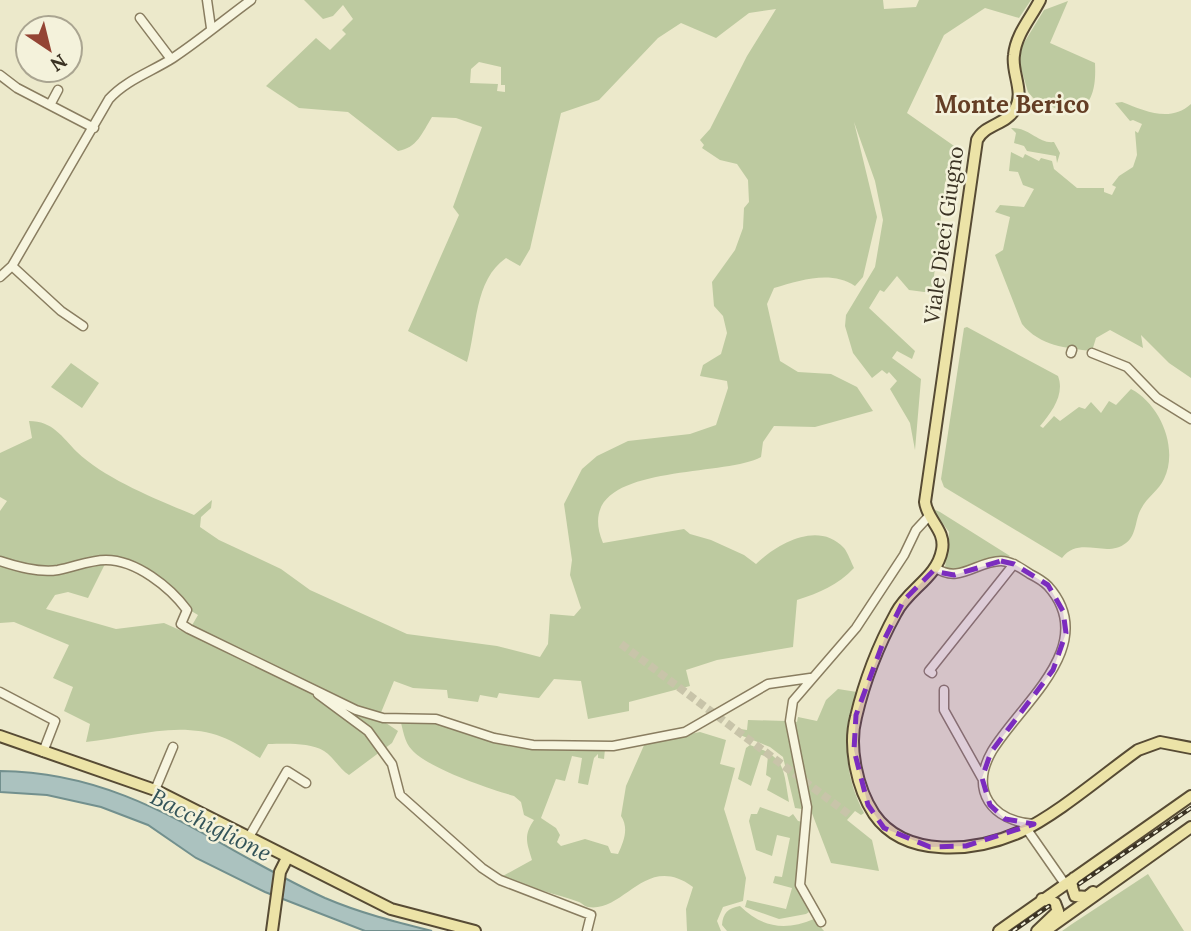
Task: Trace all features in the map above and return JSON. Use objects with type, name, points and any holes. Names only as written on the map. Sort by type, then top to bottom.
[{"type":"main road","name":"Viale Dieci Giugno","points":[[929,516],[925,502],[977,140],[987,129],[1003,122],[1017,107],[1018,89],[1013,58],[1017,40],[1041,0]]},
{"type":"main road","points":[[929,516],[943,541],[936,568],[909,594],[896,612],[853,732],[859,778],[869,806],[884,828],[904,841],[930,847],[966,846],[1003,838],[1030,826],[1138,750],[1160,742],[1191,748]]},
{"type":"main road","points":[[0,736],[155,790],[391,909],[475,931]]},
{"type":"main road","points":[[999,931],[1191,796]]},
{"type":"main road","points":[[1069,881],[1073,893],[1081,898],[1191,827]]},
{"type":"main road","points":[[272,931],[280,872],[286,858]]},
{"type":"main road","points":[[1045,931],[1105,890],[1125,872]]},
{"type":"main road","points":[[1037,931],[1057,916],[1058,911],[1055,903],[1042,899]]},
{"type":"street","points":[[207,0],[211,28]]},
{"type":"street","points":[[0,277],[12,266],[116,91],[171,60],[251,0]]},
{"type":"street","points":[[139,18],[171,60]]},
{"type":"street","points":[[0,75],[18,88],[94,128]]},
{"type":"street","points":[[50,105],[58,90]]},
{"type":"street","points":[[12,266],[61,311],[83,326]]},
{"type":"street","points":[[1092,353],[1127,367],[1157,398],[1191,419]]},
{"type":"street","points":[[821,922],[800,885],[807,807],[790,721],[793,701],[810,678],[824,669],[856,628],[904,555],[916,530],[929,516]]},
{"type":"street","points":[[0,561],[46,571],[107,560],[123,563],[156,580],[179,599],[187,610],[181,624],[355,710],[383,718],[436,719],[494,738],[533,745],[596,747],[685,732],[768,684],[810,678]]},
{"type":"street","points":[[936,568],[954,576],[1001,561],[1013,564],[1048,585],[1063,611],[1066,633],[1053,670],[991,752],[982,778],[983,790],[990,805],[1005,819],[1030,826],[1069,881]]},
{"type":"street","points":[[932,673],[929,671],[1013,564]]},
{"type":"street","points":[[311,687],[368,731],[392,764],[400,795],[446,836],[500,880],[592,915],[587,931]]},
{"type":"street","points":[[944,690],[944,710],[982,778]]},
{"type":"street","points":[[0,692],[55,721],[43,752]]},
{"type":"street","points":[[155,790],[173,747]]},
{"type":"street","points":[[249,837],[287,771],[306,783]]},
{"type":"highlighted area","points":[[1001,561],[1014,564],[1048,585],[1063,611],[1066,633],[1053,670],[991,752],[982,778],[990,805],[1005,819],[1034,824],[966,846],[930,847],[884,828],[868,805],[854,750],[856,715],[884,640],[904,600],[933,571],[954,575]]},
{"type":"green space","points":[[304,0],[883,0],[884,9],[916,7],[919,0],[1031,0],[1019,18],[985,8],[944,35],[907,113],[957,148],[945,183],[932,293],[909,290],[897,276],[884,292],[880,290],[869,308],[915,351],[912,359],[897,351],[892,358],[921,379],[915,450],[910,423],[890,389],[897,381],[889,372],[887,374],[882,370],[872,378],[853,353],[845,326],[846,315],[875,267],[883,220],[875,181],[854,122],[877,217],[863,277],[855,286],[846,281],[826,277],[784,285],[774,288],[767,304],[780,361],[798,372],[831,374],[857,387],[873,411],[815,427],[774,426],[763,442],[761,457],[741,464],[654,477],[627,486],[608,498],[598,517],[603,543],[684,529],[690,534],[744,555],[756,564],[775,549],[798,538],[810,535],[834,540],[844,548],[854,568],[828,588],[797,600],[793,647],[717,660],[686,670],[690,686],[629,702],[629,711],[588,719],[581,681],[554,679],[539,698],[499,693],[497,698],[480,695],[478,702],[448,698],[447,690],[413,688],[394,681],[380,715],[364,710],[191,627],[198,615],[188,609],[173,588],[146,569],[124,559],[58,569],[30,567],[0,559],[0,511],[7,501],[0,497],[0,453],[32,438],[29,421],[37,422],[51,427],[102,471],[149,496],[194,515],[212,500],[211,508],[201,517],[200,527],[219,540],[281,569],[310,590],[407,634],[497,646],[540,657],[548,644],[550,614],[574,616],[581,608],[570,575],[572,560],[564,504],[582,469],[597,456],[628,441],[690,434],[716,425],[728,388],[727,381],[700,376],[703,365],[721,354],[727,333],[723,316],[714,306],[712,282],[735,250],[743,228],[744,208],[749,202],[748,180],[737,164],[720,160],[702,148],[704,145],[700,140],[710,129],[747,56],[776,9],[749,13],[716,38],[681,23],[658,38],[599,100],[561,113],[530,249],[520,266],[506,258],[488,279],[478,306],[467,362],[408,331],[459,215],[453,207],[482,127],[456,118],[432,117],[410,147],[398,151],[348,112],[299,108],[266,86],[316,38],[330,50],[346,34],[342,30],[353,19],[343,5],[333,16],[323,19]],"holes":[[[479,62],[501,67],[501,85],[505,85],[505,92],[497,91],[498,84],[470,83],[471,69]]]},
{"type":"green space","points":[[1068,1],[1050,43],[1095,63],[1092,94],[1085,106],[1071,115],[1034,99],[1028,92],[1019,51],[1044,10]]},
{"type":"green space","points":[[1122,102],[1157,114],[1175,113],[1191,104],[1191,378],[1169,363],[1141,335],[1143,348],[1110,330],[1096,338],[1092,351],[1054,345],[1037,337],[1022,324],[995,255],[1003,250],[1010,217],[995,212],[1000,205],[1024,207],[1034,189],[1023,185],[1018,172],[1009,171],[1011,152],[1023,158],[1025,154],[1039,161],[1041,158],[1052,161],[1054,169],[1077,188],[1104,188],[1104,192],[1112,195],[1116,187],[1112,185],[1119,176],[1133,167],[1137,155],[1135,131],[1138,133],[1142,124],[1130,121],[1115,103]]},
{"type":"green space","points":[[1011,128],[1023,130],[1043,141],[1054,142],[1060,153],[1057,163],[1056,156],[1027,151],[1024,146],[1014,143],[1016,133]]},
{"type":"green space","points":[[967,327],[1058,376],[1059,396],[1040,426],[1043,428],[1054,416],[1060,421],[1079,407],[1085,409],[1091,402],[1101,413],[1109,401],[1116,405],[1131,389],[1150,405],[1164,428],[1168,441],[1168,467],[1162,483],[1141,509],[1130,540],[1110,549],[1077,548],[1062,558],[944,487],[941,479],[964,328]]},
{"type":"green space","points":[[71,363],[99,383],[82,408],[51,387]]},
{"type":"green space","points":[[931,508],[1010,556],[953,571],[945,568],[949,532]]},
{"type":"green space","points":[[107,560],[88,598],[68,592],[55,595],[46,609],[116,629],[164,623],[383,721],[398,731],[392,743],[349,775],[318,748],[297,744],[268,744],[260,758],[227,739],[205,732],[171,730],[86,742],[90,724],[64,711],[73,687],[53,678],[69,645],[14,622],[0,623],[0,561],[46,571]]},
{"type":"green space","points":[[838,689],[857,692],[849,722],[847,753],[852,784],[864,813],[861,815],[855,811],[847,820],[872,840],[879,871],[831,863],[810,808],[793,721],[797,722],[798,717],[817,721],[826,700]]},
{"type":"green space","points":[[400,719],[435,724],[519,747],[605,749],[604,759],[598,758],[598,754],[594,758],[588,785],[578,783],[582,758],[572,756],[565,781],[556,779],[541,818],[556,828],[560,835],[557,842],[561,846],[585,839],[608,846],[611,853],[618,854],[625,835],[621,816],[626,786],[645,743],[700,732],[726,740],[720,764],[735,768],[724,809],[746,878],[743,901],[723,907],[717,921],[721,931],[687,931],[686,909],[693,887],[676,878],[662,876],[648,880],[613,901],[588,907],[501,877],[532,860],[527,835],[534,820],[524,815],[521,802],[514,796],[460,777],[420,757],[407,743]]},
{"type":"green space","points":[[748,720],[786,721],[804,807],[802,809],[795,808],[783,757],[770,747],[740,735],[740,729],[747,730]]},
{"type":"green space","points":[[750,745],[777,759],[784,772],[789,802],[767,790],[771,778],[766,775],[768,756],[761,755],[751,786],[738,779],[746,748]]},
{"type":"green space","points":[[760,807],[789,817],[793,814],[798,821],[803,822],[798,868],[800,889],[809,912],[806,914],[779,919],[745,907],[747,900],[786,909],[792,888],[773,883],[775,876],[782,877],[790,838],[777,835],[772,856],[756,850],[749,821],[751,814],[757,814]]},
{"type":"green space","points":[[1148,874],[1184,931],[1062,931],[1072,924]]},
{"type":"green space","points":[[740,906],[766,923],[784,926],[814,919],[824,931],[727,931],[722,925],[725,914]]},
{"type":"water","name":"Bacchiglione","points":[[0,771],[47,775],[90,784],[131,798],[325,898],[365,913],[432,931],[365,931],[265,892],[196,858],[148,825],[101,807],[47,795],[0,792]]},
{"type":"tunnel","points":[[621,644],[851,816]]},
{"type":"railway","points":[[1079,884],[1191,808]]},
{"type":"railway","points":[[1013,931],[1049,906]]},
{"type":"district","name":"Monte Berico","points":[[1012,105]]}]
